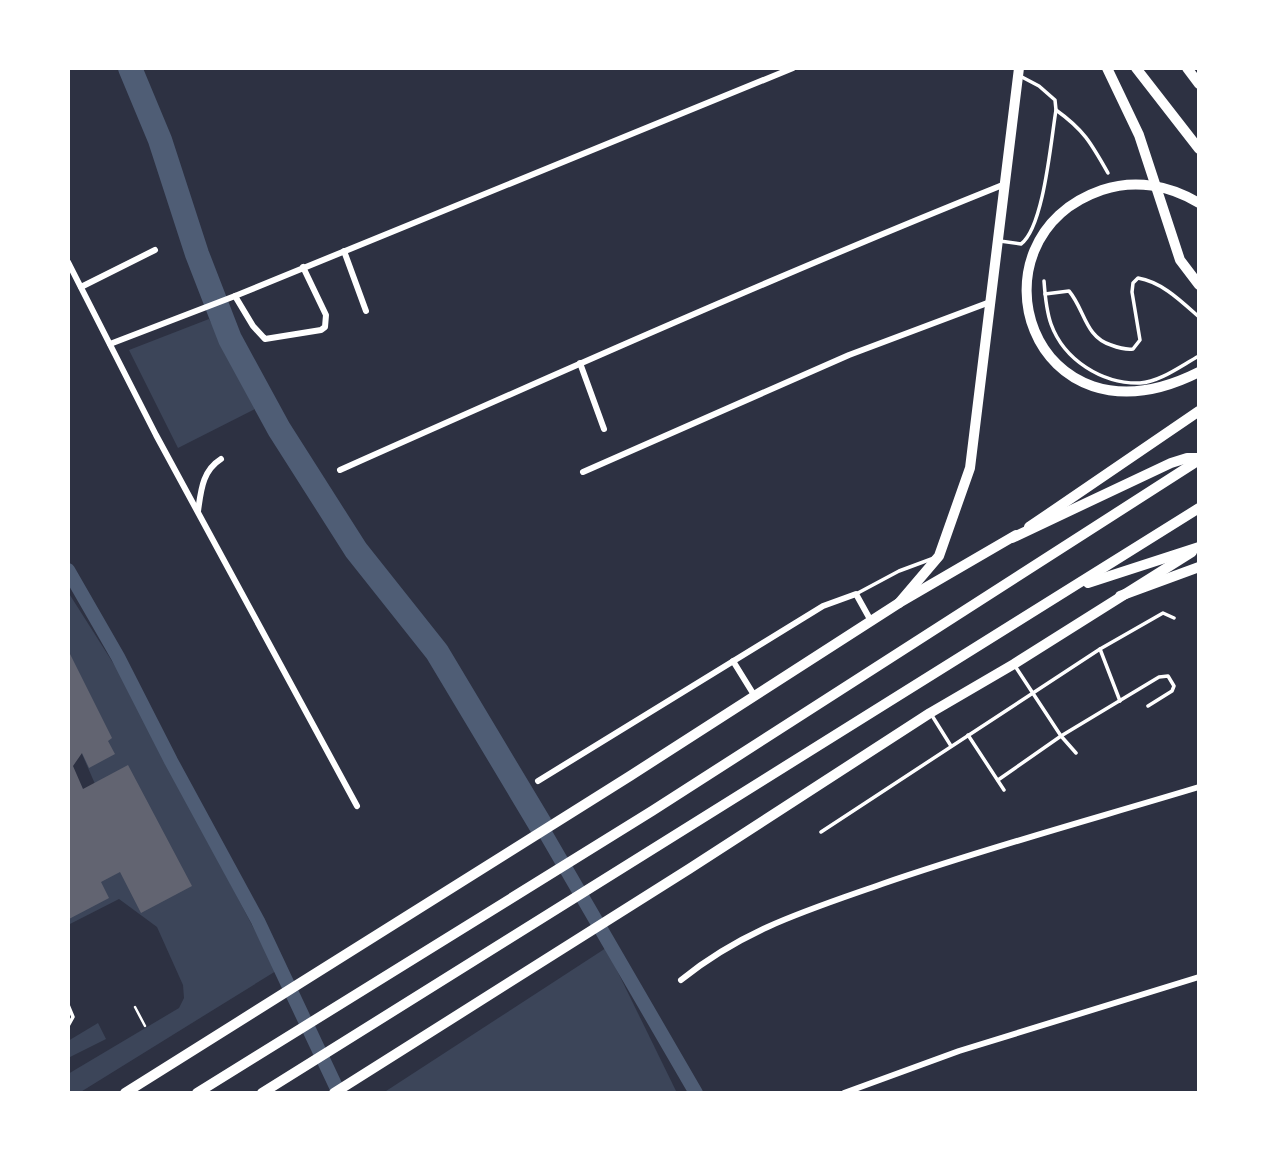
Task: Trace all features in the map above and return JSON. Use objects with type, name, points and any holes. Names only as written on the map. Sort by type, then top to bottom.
[{"type":"main road","points":[[1107,68],[1139,135],[1180,260],[1199,285]]},
{"type":"main road","points":[[1136,68],[1199,149]]},
{"type":"main road","points":[[1187,68],[1199,84]]},
{"type":"main road","points":[[899,603],[939,556],[970,468],[1017,71]]},
{"type":"main road","points":[[1199,203],[1162,187],[1130,184],[1114,186],[1083,198],[1049,226],[1035,250],[1028,278],[1029,313],[1041,345],[1047,355],[1068,374],[1083,383],[1116,391],[1138,392],[1157,388],[1199,372]]},
{"type":"main road","points":[[125,1093],[630,776],[899,603],[1012,538],[1199,411]]},
{"type":"main road","points":[[1012,538],[1171,463],[1187,458],[1199,459]]},
{"type":"main road","points":[[197,1093],[652,811],[1199,459]]},
{"type":"main road","points":[[262,1093],[1199,508]]},
{"type":"main road","points":[[1071,589],[1199,548]]},
{"type":"main road","points":[[334,1093],[930,713],[1014,664],[1199,548]]},
{"type":"main road","points":[[1120,596],[1199,567]]},
{"type":"street","points":[[110,344],[235,296],[793,68]]},
{"type":"street","points":[[340,470],[580,363],[1005,184]]},
{"type":"street","points":[[81,287],[155,250]]},
{"type":"street","points":[[344,251],[366,311]]},
{"type":"street","points":[[68,262],[197,513],[357,806]]},
{"type":"street","points":[[235,296],[253,326],[265,339],[321,330],[325,327],[326,315],[303,267]]},
{"type":"street","points":[[583,472],[849,355],[990,302]]},
{"type":"street","points":[[580,363],[604,429]]},
{"type":"street","points":[[197,513],[207,472],[221,460]]},
{"type":"street","points":[[538,781],[823,606],[856,594],[871,621]]},
{"type":"street","points":[[733,661],[754,695]]},
{"type":"street","points":[[681,980],[722,951],[783,918],[937,865],[1199,787]]},
{"type":"street","points":[[844,1093],[959,1051],[1199,977]]},
{"type":"lane","points":[[998,241],[1021,244],[1032,232],[1042,200],[1056,110],[1055,100],[1047,92],[1017,71]]},
{"type":"lane","points":[[1056,110],[1086,135],[1108,173]]},
{"type":"lane","points":[[1045,294],[1069,291],[1093,335],[1100,341],[1126,350],[1133,349],[1140,341],[1132,292],[1133,283],[1138,278],[1147,279],[1161,287],[1199,317]]},
{"type":"lane","points":[[1044,281],[1052,325],[1065,348],[1084,366],[1103,377],[1141,383],[1158,378],[1199,355]]},
{"type":"lane","points":[[856,594],[899,571],[939,556]]},
{"type":"lane","points":[[821,832],[1100,649],[1163,613],[1174,618]]},
{"type":"lane","points":[[1100,649],[1120,701]]},
{"type":"lane","points":[[1014,664],[1061,736],[1076,753]]},
{"type":"lane","points":[[998,780],[1061,736],[1159,677],[1168,676],[1174,686],[1172,691],[1148,706]]},
{"type":"lane","points":[[930,713],[951,747]]},
{"type":"lane","points":[[968,735],[1004,790]]},
{"type":"lane","points":[[68,1005],[73,1017],[68,1026]]},
{"type":"path","points":[[135,1007],[145,1026]]},
{"type":"shaded area","points":[[209,319],[240,375],[261,406],[178,448],[129,350]]},
{"type":"shaded area","points":[[68,592],[122,677],[276,971],[79,1093],[68,1093],[68,1074],[179,1008],[184,998],[183,985],[157,927],[119,899],[68,925],[68,886],[126,855],[68,722]]},
{"type":"shaded area","points":[[606,948],[677,1093],[383,1093]]},
{"type":"shaded area","points":[[98,1023],[106,1039],[68,1058],[68,1041]]},
{"type":"building","points":[[68,650],[112,738],[108,741],[115,754],[89,768],[82,753],[73,766],[83,789],[128,765],[192,886],[141,913],[120,872],[101,882],[109,898],[69,919],[68,917]]},
{"type":"waterway","points":[[130,68],[160,140],[197,254],[230,339],[279,429],[356,550],[437,652],[540,824]]},
{"type":"waterway","points":[[68,570],[118,657],[258,921],[339,1093]]},
{"type":"waterway","points":[[540,824],[696,1093]]}]
